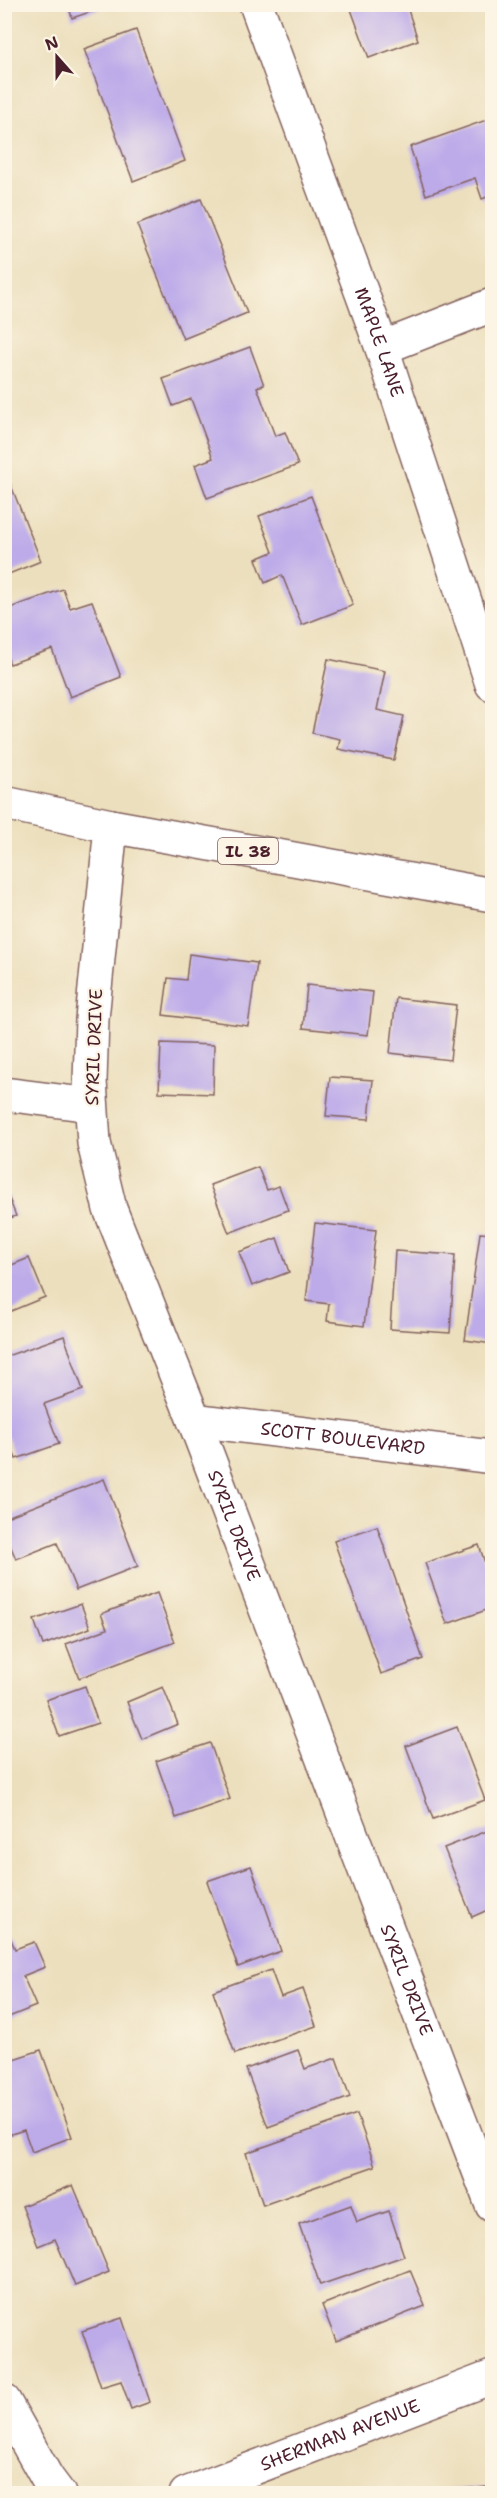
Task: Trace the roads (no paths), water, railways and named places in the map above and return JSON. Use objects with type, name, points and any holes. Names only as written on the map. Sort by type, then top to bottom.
[{"type":"street","name":"MAPLE LANE","points":[[256,4],[382,348],[492,684]]},
{"type":"street","points":[[382,348],[492,305]]},
{"type":"street","name":"IL 38","points":[[4,803],[111,826],[492,895]]},
{"type":"street","name":"SYRIL DRIVE","points":[[111,826],[92,1019],[91,1105],[94,1143],[110,1209],[194,1419],[492,2205]]},
{"type":"street","points":[[4,1094],[91,1105]]},
{"type":"street","name":"SCOTT BOULEVARD","points":[[194,1419],[492,1457]]},
{"type":"street","name":"SHERMAN AVENUE","points":[[186,2493],[492,2377]]},
{"type":"street","points":[[4,2401],[47,2478],[59,2493]]}]
